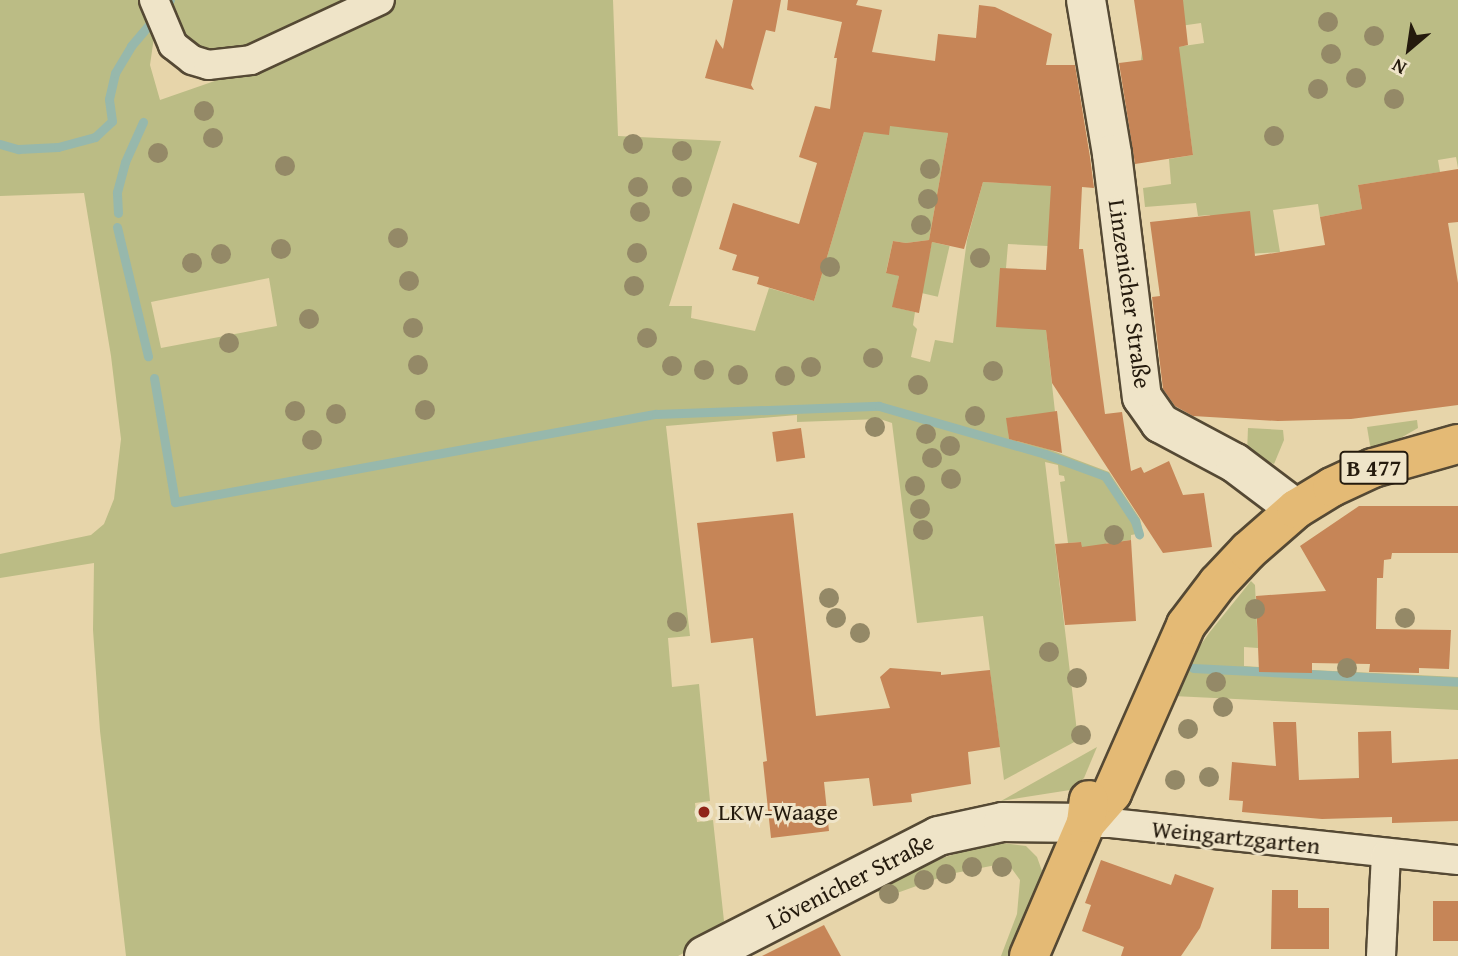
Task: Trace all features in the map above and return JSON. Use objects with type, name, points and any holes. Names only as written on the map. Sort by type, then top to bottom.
[{"type":"main road","name":"Linzenicher Straße","points":[[1086,0],[1112,154],[1142,397],[1160,423],[1235,463],[1296,509]]},
{"type":"main road","name":"B 477","points":[[1029,956],[1086,823],[1112,793],[1146,721],[1180,635],[1233,566],[1296,509],[1332,487],[1373,468],[1458,444]]},
{"type":"main road","name":"Lövenicher Straße","points":[[704,956],[938,836],[1003,822],[1086,823]]},
{"type":"street","points":[[158,9],[173,45],[183,54],[208,65],[230,64],[277,51],[380,0]]},
{"type":"street","name":"Weingartzgarten","points":[[1086,823],[1111,822],[1458,860]]},
{"type":"street","points":[[1381,956],[1387,854]]},
{"type":"green space","points":[[0,0],[145,0],[155,30],[150,65],[160,100],[252,68],[396,0],[613,0],[618,136],[721,141],[669,306],[692,306],[691,318],[755,331],[769,288],[814,301],[864,132],[891,120],[948,133],[929,240],[906,243],[893,241],[886,272],[899,276],[893,307],[915,312],[913,325],[917,329],[911,357],[930,362],[935,340],[953,343],[967,240],[983,182],[1077,187],[1048,246],[1008,244],[1006,268],[1046,330],[1056,421],[1017,427],[1016,417],[1007,418],[1009,439],[1048,449],[1109,472],[1140,519],[1143,533],[1131,535],[1131,540],[1107,543],[1083,561],[1081,542],[1068,543],[1060,482],[1065,481],[1064,476],[1059,475],[1058,465],[1045,462],[1078,740],[1004,780],[983,616],[917,623],[892,423],[880,419],[797,422],[797,415],[666,426],[690,636],[668,638],[672,687],[699,684],[710,801],[695,803],[697,822],[713,820],[724,921],[717,932],[705,942],[678,956],[126,956],[100,731],[93,630],[94,563],[0,578],[0,554],[91,535],[104,524],[114,499],[121,439],[111,356],[84,193],[0,196]],"holes":[[[269,278],[277,326],[161,348],[151,302]]]},
{"type":"green space","points":[[165,0],[361,0],[225,56],[201,49],[184,38]]},
{"type":"green space","points":[[1183,0],[1458,0],[1458,168],[1456,157],[1438,160],[1440,172],[1358,185],[1362,209],[1320,217],[1318,204],[1273,210],[1280,252],[1216,256],[1210,215],[1198,216],[1196,203],[1145,207],[1143,188],[1171,184],[1169,159],[1193,155],[1186,103],[1142,72],[1141,60],[1142,52],[1204,43],[1201,23],[1180,26]]},
{"type":"green space","points":[[932,242],[950,246],[938,297],[920,293]]},
{"type":"green space","points":[[1417,420],[1418,428],[1385,447],[1375,452],[1370,445],[1367,427]]},
{"type":"green space","points":[[1248,428],[1283,430],[1284,440],[1274,464],[1247,453]]},
{"type":"green space","points":[[1251,581],[1255,585],[1258,648],[1244,647],[1244,666],[1259,667],[1259,672],[1312,673],[1312,670],[1458,677],[1458,710],[1173,696],[1188,663]]},
{"type":"green space","points":[[1097,747],[1084,778],[1070,790],[1001,801]]},
{"type":"green space","points":[[994,842],[1026,846],[1037,857],[1042,871],[1012,956],[1001,956],[1017,914],[1020,880],[1012,869],[996,865],[950,874],[883,898],[873,885],[913,867]]},
{"type":"building","points":[[733,0],[781,0],[775,32],[766,30],[751,85],[754,90],[705,78],[716,39],[723,49]]},
{"type":"building","points":[[788,0],[858,0],[856,5],[882,10],[872,52],[935,61],[938,34],[976,38],[979,5],[995,7],[1052,34],[1046,65],[1075,65],[1090,157],[1094,188],[1082,187],[1079,249],[1083,249],[1105,414],[1122,412],[1131,471],[1141,467],[1144,473],[1169,461],[1183,495],[1204,493],[1212,547],[1163,553],[1052,383],[1046,330],[996,327],[1000,268],[1046,270],[1051,186],[983,182],[964,249],[932,242],[919,313],[892,307],[899,276],[886,273],[893,241],[906,243],[929,240],[948,133],[890,126],[889,135],[864,132],[814,301],[757,284],[759,277],[732,270],[737,255],[719,249],[733,203],[799,224],[817,163],[799,157],[815,106],[830,109],[837,58],[834,58],[842,22],[787,10]]},
{"type":"building","points":[[1134,0],[1183,0],[1188,45],[1179,47],[1193,155],[1135,164],[1119,63],[1143,60]]},
{"type":"building","points":[[1458,169],[1458,222],[1448,223],[1458,283],[1458,405],[1351,419],[1278,421],[1193,416],[1175,406],[1163,389],[1152,297],[1160,296],[1150,222],[1250,211],[1255,256],[1325,245],[1320,217],[1362,209],[1358,185]]},
{"type":"building","points":[[1057,411],[1062,453],[1009,439],[1006,418]]},
{"type":"building","points":[[801,428],[805,458],[776,462],[772,432]]},
{"type":"building","points":[[1359,506],[1458,506],[1458,553],[1392,553],[1391,559],[1384,560],[1383,578],[1377,578],[1376,629],[1451,630],[1449,669],[1419,668],[1419,673],[1369,672],[1370,664],[1312,663],[1312,673],[1259,672],[1256,596],[1326,591],[1300,546]]},
{"type":"building","points":[[793,513],[816,716],[890,708],[880,677],[890,668],[941,672],[941,675],[990,670],[1000,747],[968,752],[971,784],[911,794],[912,802],[873,806],[869,778],[824,782],[829,831],[771,838],[763,762],[767,761],[753,638],[711,643],[697,523]]},
{"type":"building","points":[[1131,540],[1136,621],[1065,625],[1055,544],[1081,542],[1082,547]]},
{"type":"building","points":[[1273,722],[1296,722],[1299,780],[1359,778],[1358,732],[1391,731],[1392,763],[1458,759],[1458,821],[1392,823],[1392,817],[1322,819],[1242,812],[1243,801],[1229,800],[1232,762],[1276,766]]},
{"type":"building","points":[[1101,860],[1171,885],[1175,874],[1214,888],[1200,928],[1181,956],[1121,956],[1124,947],[1082,931],[1091,905],[1085,903]]},
{"type":"building","points":[[1272,890],[1298,890],[1298,908],[1329,908],[1329,949],[1271,949]]},
{"type":"building","points":[[1433,901],[1458,901],[1458,941],[1433,941]]},
{"type":"building","points":[[824,925],[841,956],[762,956]]},
{"type":"waterway","points":[[0,144],[18,149],[58,147],[95,137],[112,121],[109,99],[115,73],[131,46],[170,0]]},
{"type":"waterway","points":[[118,213],[117,192],[125,162],[143,122]]},
{"type":"waterway","points":[[117,227],[148,356]]},
{"type":"waterway","points":[[154,378],[175,502],[656,414],[879,406],[1045,454],[1105,476],[1135,521],[1139,534]]},
{"type":"waterway","points":[[1193,668],[1458,682]]},
{"type":"place","name":"LKW-Waage","points":[[704,812]]}]
